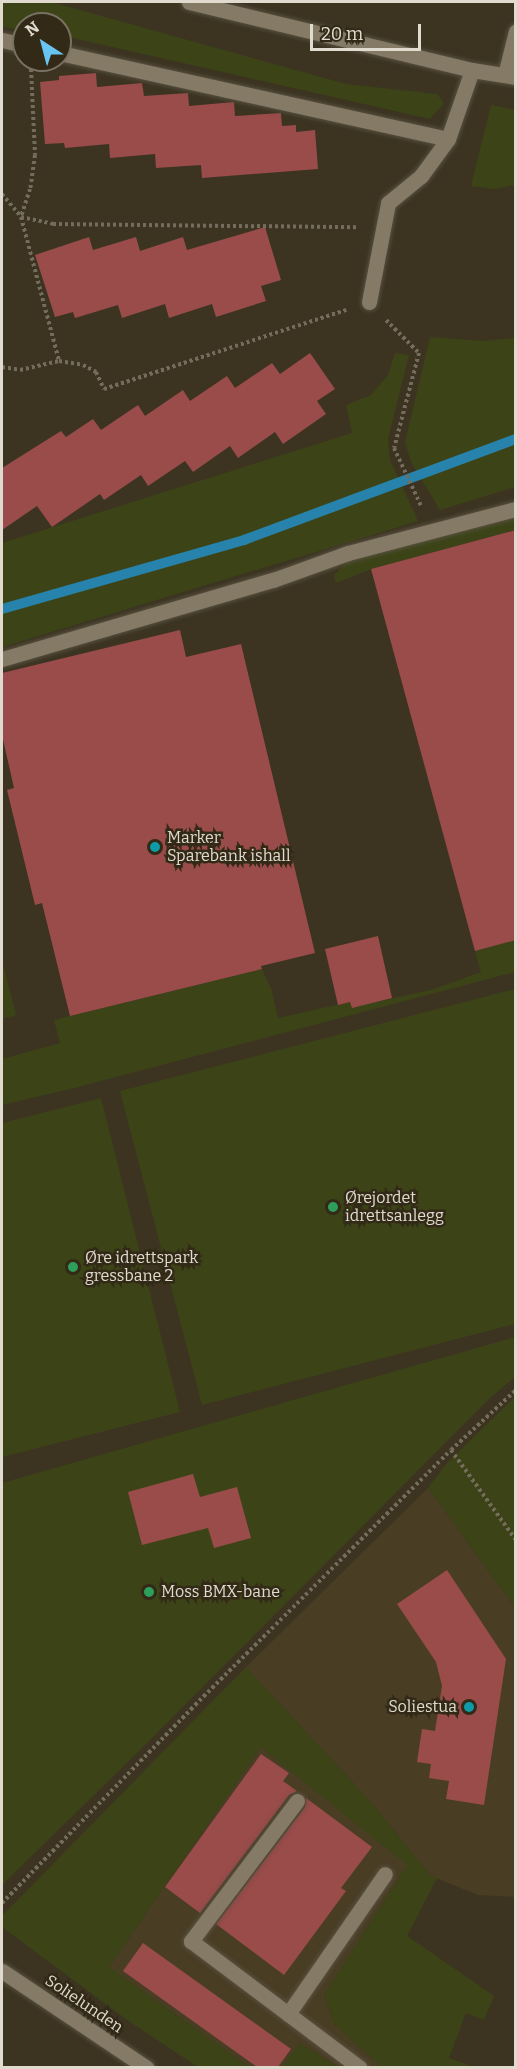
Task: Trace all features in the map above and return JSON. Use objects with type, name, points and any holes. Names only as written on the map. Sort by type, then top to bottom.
[{"type":"street","points":[[189,2],[472,70],[510,76],[516,31]]},
{"type":"street","points":[[72,56],[448,139]]},
{"type":"street","points":[[369,302],[388,203],[422,176],[448,139],[472,70]]},
{"type":"street","points":[[2,659],[275,586],[348,553],[516,509]]},
{"type":"street","points":[[297,1801],[191,1941],[360,2067]]},
{"type":"street","points":[[288,2014],[385,1874]]},
{"type":"street","name":"Solielunden","points":[[2,1971],[147,2067]]},
{"type":"path","points":[[21,218],[30,189],[36,155],[32,72]]},
{"type":"path","points":[[2,194],[21,218],[59,362]]},
{"type":"path","points":[[21,218],[53,224],[383,228]]},
{"type":"path","points":[[2,367],[20,370],[59,362],[83,365],[96,372],[104,389],[369,302],[418,353],[394,448],[416,495]]},
{"type":"path","points":[[2,1903],[451,1450],[516,1390]]},
{"type":"path","points":[[451,1450],[516,1540]]},
{"type":"shaded area","points":[[428,1488],[515,1607],[515,1897],[478,1895],[431,1876],[369,1800],[246,1667]]},
{"type":"shaded area","points":[[261,1747],[408,1865],[324,1995],[334,2024],[382,2067],[338,2067],[300,2044],[283,2067],[249,2067],[109,1967]]},
{"type":"green space","points":[[2,2],[51,2],[346,84],[437,94],[444,103],[430,119],[72,38],[72,12],[12,12],[12,28],[2,27]]},
{"type":"green space","points":[[491,105],[516,110],[515,185],[494,189],[471,186]]},
{"type":"green space","points":[[430,337],[483,341],[515,338],[515,487],[440,510],[411,462],[405,442]]},
{"type":"green space","points":[[395,353],[409,355],[388,439],[390,460],[418,521],[2,647],[2,543],[352,433],[346,405],[371,395],[388,375]]},
{"type":"green space","points":[[515,518],[515,530],[371,569],[336,583],[334,575],[348,561]]},
{"type":"green space","points":[[515,940],[515,972],[2,1105],[2,1059],[60,1043],[54,1020],[262,969],[272,991],[278,1018],[350,1002],[352,1007],[431,990],[481,972],[475,951]]},
{"type":"green space","points":[[2,960],[16,1015],[2,1019]]},
{"type":"green space","name":"Ørejordet idrettsanlegg","points":[[515,989],[515,1324],[202,1405],[120,1091]]},
{"type":"green space","name":"Øre idrettspark gressbane 2","points":[[101,1098],[180,1412],[2,1457],[2,1123]]},
{"type":"green space","name":"Moss BMX-bane","points":[[515,1337],[515,1377],[489,1399],[141,1749],[2,1885],[2,1483]]},
{"type":"green space","points":[[515,1397],[515,1607],[428,1488],[447,1463]]},
{"type":"green space","points":[[246,1667],[369,1800],[431,1876],[437,1878],[407,1936],[494,1996],[484,2020],[466,2013],[449,2058],[468,2065],[467,2067],[382,2067],[334,2024],[324,1995],[407,1865],[261,1747],[109,1967],[249,2067],[198,2067],[130,2022],[2,1927],[2,1916]]},
{"type":"green space","points":[[300,2043],[338,2067],[283,2067]]},
{"type":"building","points":[[96,73],[97,87],[142,83],[144,96],[188,93],[189,106],[234,102],[235,116],[281,113],[282,126],[296,125],[296,132],[315,130],[318,169],[202,178],[201,165],[156,168],[155,154],[110,158],[109,144],[65,148],[64,143],[45,144],[40,82],[59,80],[59,76]]},
{"type":"building","points":[[265,227],[281,280],[261,286],[266,301],[216,317],[212,304],[169,318],[165,304],[122,318],[118,305],[75,318],[73,312],[55,317],[35,255],[89,237],[93,250],[136,237],[140,251],[183,237],[187,250]]},
{"type":"building","points":[[310,353],[335,389],[317,401],[326,414],[283,444],[275,432],[238,458],[230,446],[193,472],[185,461],[148,486],[141,475],[104,500],[100,494],[52,527],[37,506],[2,530],[2,468],[61,431],[66,437],[93,419],[101,430],[138,405],[145,416],[183,390],[190,401],[227,376],[235,388],[272,363],[280,374]]},
{"type":"building","points":[[516,530],[516,940],[475,951],[371,569]]},
{"type":"building","name":"Marker Sparebank ishall","points":[[180,630],[186,657],[241,644],[315,953],[261,966],[262,969],[70,1016],[42,903],[35,905],[7,790],[14,788],[2,735],[2,673]]},
{"type":"building","points":[[378,936],[392,998],[352,1008],[350,1002],[338,1005],[325,949]]},
{"type":"building","points":[[193,1474],[200,1497],[237,1487],[251,1538],[214,1548],[208,1528],[142,1545],[128,1492]]},
{"type":"building","name":"Soliestua","points":[[447,1570],[506,1659],[484,1805],[446,1799],[449,1781],[429,1778],[431,1764],[417,1762],[422,1729],[435,1731],[442,1686],[436,1662],[397,1604]]},
{"type":"building","points":[[261,1754],[289,1773],[283,1781],[297,1791],[289,1795],[200,1913],[165,1887]]},
{"type":"building","points":[[306,1798],[372,1847],[341,1888],[346,1891],[284,1975],[216,1924],[305,1807]]},
{"type":"building","points":[[143,1943],[291,2049],[278,2067],[257,2067],[123,1971]]},
{"type":"waterway","points":[[2,609],[244,540],[516,439]]},
{"type":"place","name":"Marker Sparebank ishall","points":[[155,847]]},
{"type":"place","name":"Ørejordet idrettsanlegg","points":[[333,1207]]},
{"type":"place","name":"Øre idrettspark gressbane 2","points":[[73,1267]]},
{"type":"place","name":"Moss BMX-bane","points":[[149,1592]]},
{"type":"place","name":"Soliestua","points":[[469,1707]]}]
